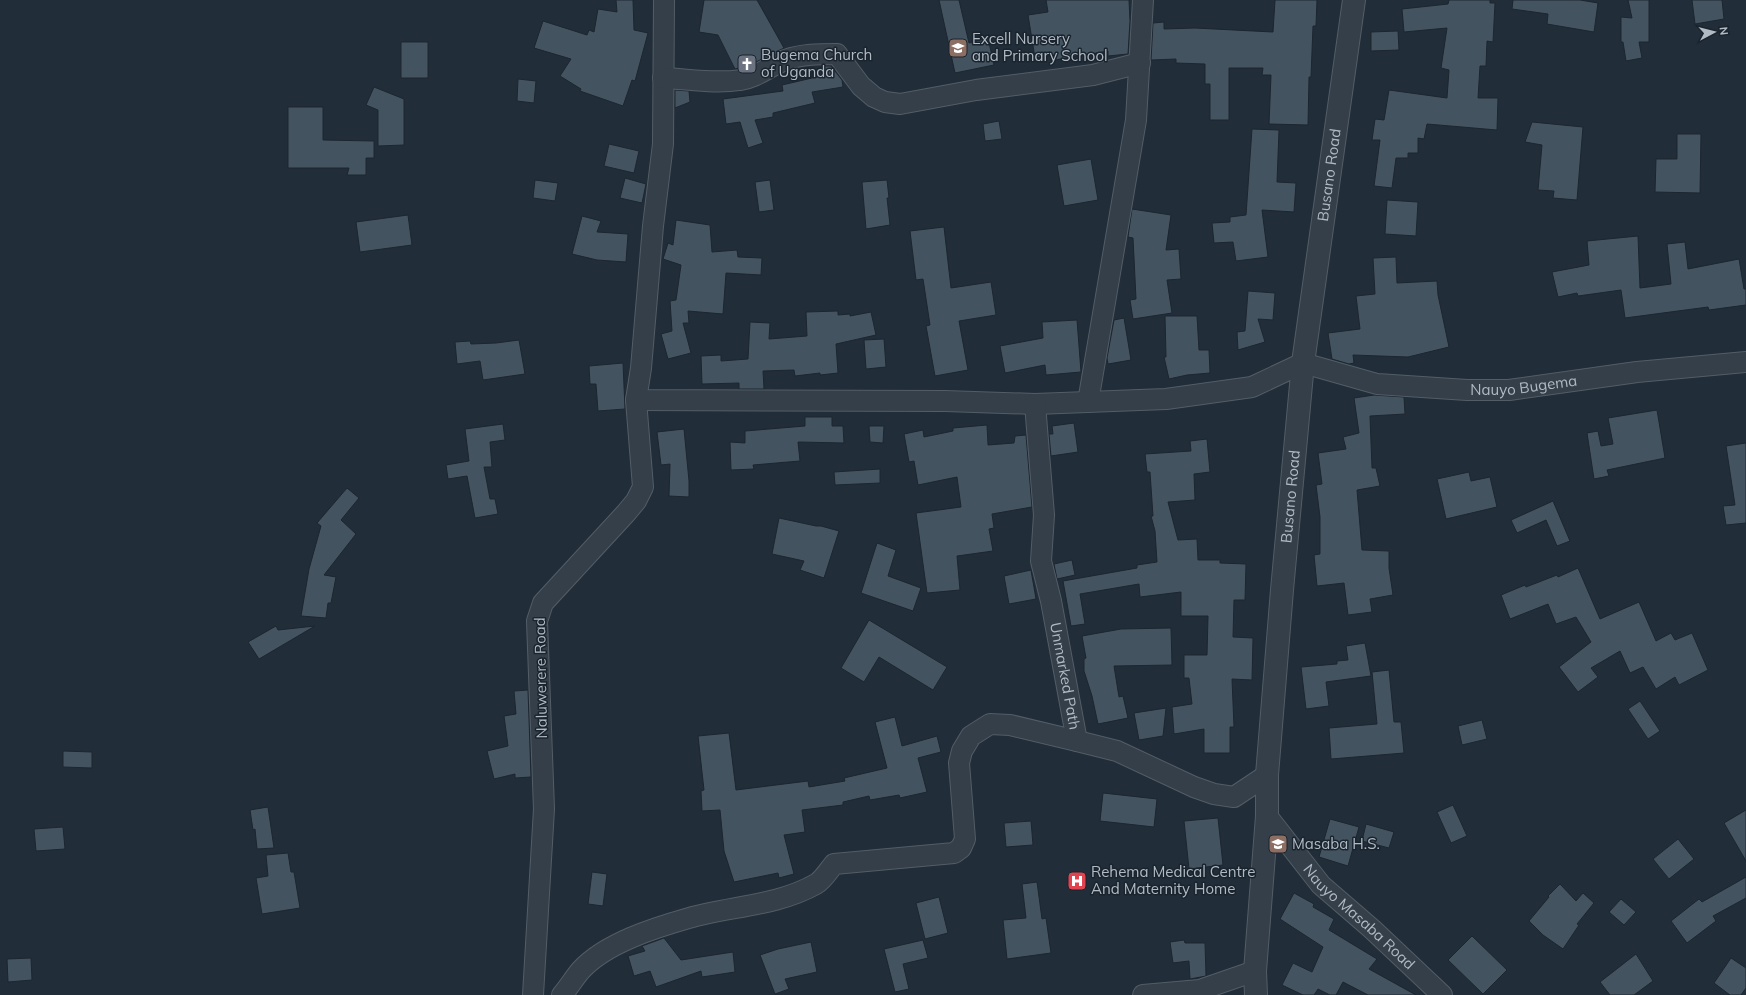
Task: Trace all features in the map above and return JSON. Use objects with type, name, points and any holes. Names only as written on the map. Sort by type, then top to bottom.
[{"type":"street","name":"Naluwerere Road","points":[[533,995],[544,809],[537,621],[542,603],[621,519],[640,495],[643,488],[636,400],[641,368],[653,226],[663,144],[664,0]]},
{"type":"street","points":[[1088,402],[1136,120],[1143,0]]},
{"type":"street","name":"Busano Road","points":[[1256,995],[1255,971],[1267,816],[1267,775],[1303,363],[1354,0]]},
{"type":"street","points":[[663,78],[709,82],[741,80],[784,61],[801,56],[814,54],[837,54],[861,86],[874,97],[885,102],[900,104],[976,90],[1093,75],[1140,64]]},
{"type":"street","name":"Nauyo Bugema","points":[[1303,363],[1377,384],[1467,390],[1509,390],[1637,372],[1746,362]]},
{"type":"street","points":[[636,400],[945,401],[1036,404],[1166,399],[1252,387],[1303,363]]},
{"type":"street","name":"Unmarked Path","points":[[1036,404],[1044,515],[1041,561],[1051,601],[1077,741],[1117,751],[1214,794],[1234,797],[1267,775]]},
{"type":"street","points":[[562,995],[580,971],[599,955],[624,941],[690,918],[746,908],[778,899],[817,884],[834,864],[954,853],[961,848],[965,839],[959,764],[962,751],[972,736],[990,724],[1010,725],[1077,741]]},
{"type":"street","name":"Nauyo Masaba Road","points":[[1267,816],[1321,885],[1372,929],[1442,995]]},
{"type":"street","points":[[1143,995],[1200,990],[1255,971]]},
{"type":"building","points":[[616,0],[633,0],[634,30],[648,33],[635,81],[632,80],[623,106],[580,91],[581,89],[560,76],[571,59],[534,48],[543,21],[587,35],[589,30],[594,32],[598,9],[617,12]]},
{"type":"building","points":[[704,0],[757,0],[784,48],[748,66],[735,69],[718,35],[699,32]]},
{"type":"building","points":[[939,0],[959,0],[969,43],[988,38],[994,65],[955,73]]},
{"type":"building","points":[[1046,0],[1129,0],[1130,21],[1128,54],[1108,56],[1108,51],[1055,60],[1054,55],[1035,58],[1028,15],[1048,12]]},
{"type":"building","points":[[1275,0],[1317,0],[1316,26],[1313,26],[1311,77],[1309,77],[1308,125],[1269,124],[1271,75],[1262,75],[1263,68],[1229,68],[1229,120],[1210,120],[1210,84],[1205,84],[1205,64],[1176,63],[1176,59],[1151,60],[1153,23],[1164,22],[1164,29],[1195,28],[1273,32]]},
{"type":"building","points":[[1449,0],[1490,0],[1490,3],[1495,3],[1493,42],[1487,41],[1486,66],[1480,66],[1478,98],[1498,98],[1497,130],[1427,124],[1424,139],[1418,138],[1418,153],[1408,153],[1408,158],[1396,158],[1392,188],[1374,186],[1380,140],[1372,140],[1375,119],[1384,120],[1389,90],[1447,98],[1449,70],[1441,68],[1447,28],[1404,32],[1402,9],[1448,4]]},
{"type":"building","points":[[1513,0],[1580,0],[1598,3],[1594,32],[1547,24],[1548,14],[1512,9]]},
{"type":"building","points":[[1628,0],[1649,0],[1649,42],[1639,42],[1642,58],[1626,61],[1623,42],[1621,42],[1621,17],[1632,18]]},
{"type":"building","points":[[1692,0],[1722,0],[1724,19],[1695,24]]},
{"type":"building","points":[[1398,31],[1399,50],[1371,51],[1371,32]]},
{"type":"building","points":[[401,42],[428,42],[428,78],[401,78]]},
{"type":"building","points":[[824,66],[831,66],[842,80],[843,87],[812,92],[815,103],[773,113],[773,117],[755,120],[763,143],[748,148],[740,122],[726,124],[723,99],[783,91],[782,85],[825,75]]},
{"type":"building","points":[[518,79],[536,81],[534,103],[517,101]]},
{"type":"building","points":[[374,87],[404,99],[404,145],[378,146],[378,110],[366,105]]},
{"type":"building","points":[[675,90],[689,91],[690,102],[675,108]]},
{"type":"building","points":[[288,107],[323,107],[323,140],[374,141],[374,158],[366,158],[366,175],[347,175],[349,168],[288,168]]},
{"type":"building","points":[[999,121],[1002,139],[985,141],[983,124]]},
{"type":"building","points":[[1532,122],[1583,127],[1577,200],[1553,198],[1554,191],[1538,190],[1542,145],[1525,142]]},
{"type":"building","points":[[1252,129],[1279,130],[1277,182],[1296,183],[1294,212],[1262,210],[1268,257],[1236,261],[1233,242],[1214,243],[1212,223],[1230,222],[1230,217],[1246,215]]},
{"type":"building","points":[[1677,134],[1701,134],[1700,193],[1655,192],[1656,159],[1677,159]]},
{"type":"building","points":[[609,144],[639,151],[634,173],[604,166]]},
{"type":"building","points":[[1091,159],[1098,200],[1064,206],[1057,165]]},
{"type":"building","points":[[625,178],[646,184],[642,203],[620,198]]},
{"type":"building","points":[[535,180],[558,183],[555,201],[533,198]]},
{"type":"building","points":[[770,180],[774,210],[759,212],[755,182]]},
{"type":"building","points":[[887,180],[890,225],[866,229],[862,182]]},
{"type":"building","points":[[1387,200],[1418,202],[1416,236],[1385,234]]},
{"type":"building","points":[[1132,209],[1171,215],[1166,250],[1179,249],[1181,279],[1167,280],[1172,313],[1133,319],[1130,300],[1136,299],[1133,238],[1128,237]]},
{"type":"building","points":[[408,215],[412,245],[360,252],[356,222]]},
{"type":"building","points":[[582,216],[601,221],[597,232],[628,234],[626,262],[597,260],[572,254]]},
{"type":"building","points":[[676,220],[710,225],[712,252],[737,250],[738,257],[762,258],[761,275],[726,273],[723,314],[688,311],[689,323],[683,323],[691,353],[668,359],[661,334],[672,331],[670,301],[676,300],[681,265],[663,259],[668,243],[673,245]]},
{"type":"building","points":[[944,227],[951,288],[991,282],[996,315],[959,321],[968,370],[935,376],[926,326],[930,325],[923,279],[916,280],[910,231]]},
{"type":"building","points":[[1638,236],[1640,288],[1671,284],[1667,244],[1685,242],[1688,269],[1739,259],[1744,289],[1746,289],[1746,305],[1709,310],[1708,307],[1625,318],[1621,290],[1578,296],[1577,293],[1558,297],[1552,272],[1589,265],[1587,241]]},
{"type":"building","points":[[1396,257],[1397,283],[1437,281],[1438,295],[1449,347],[1408,357],[1353,355],[1354,363],[1349,364],[1332,359],[1328,333],[1360,329],[1356,296],[1375,294],[1373,258]]},
{"type":"building","points":[[1248,291],[1275,293],[1273,320],[1258,319],[1265,342],[1238,350],[1237,332],[1245,331]]},
{"type":"building","points":[[838,311],[838,315],[850,314],[850,316],[871,312],[876,335],[836,344],[838,373],[820,375],[820,373],[795,376],[794,370],[763,371],[764,389],[739,389],[739,383],[702,384],[701,356],[721,355],[721,361],[748,359],[750,322],[770,323],[769,339],[807,336],[806,312]]},
{"type":"building","points":[[1165,316],[1197,316],[1199,350],[1209,350],[1210,373],[1187,375],[1169,379],[1164,357],[1166,357]]},
{"type":"building","points":[[1124,318],[1131,360],[1108,364],[1107,358],[1114,320]]},
{"type":"building","points":[[1077,320],[1081,372],[1046,375],[1045,365],[1005,373],[1000,346],[1043,338],[1042,322]]},
{"type":"building","points":[[884,339],[886,367],[866,369],[864,340]]},
{"type":"building","points":[[519,340],[525,374],[483,380],[480,361],[457,364],[455,342],[470,341],[471,344]]},
{"type":"building","points":[[623,363],[625,409],[598,411],[596,384],[590,384],[589,366]]},
{"type":"building","points":[[1374,395],[1404,397],[1405,414],[1370,416],[1372,468],[1376,468],[1380,486],[1357,490],[1362,550],[1389,551],[1389,568],[1393,595],[1370,599],[1372,612],[1348,615],[1344,583],[1317,586],[1314,555],[1320,554],[1320,517],[1316,485],[1322,484],[1318,453],[1346,449],[1343,437],[1359,433],[1354,398]]},
{"type":"building","points":[[1657,410],[1665,458],[1607,470],[1609,476],[1594,479],[1587,433],[1598,431],[1601,446],[1613,444],[1608,418]]},
{"type":"building","points":[[805,417],[832,417],[832,426],[843,426],[844,443],[798,442],[800,461],[753,465],[754,469],[731,470],[730,442],[745,443],[745,431],[805,426]]},
{"type":"building","points":[[1074,423],[1078,452],[1051,456],[1049,434],[1053,434],[1052,426]]},
{"type":"building","points":[[503,424],[505,440],[490,442],[492,467],[484,467],[490,499],[495,499],[498,514],[475,518],[467,476],[448,479],[446,465],[469,461],[465,429]]},
{"type":"building","points":[[987,425],[988,445],[1014,443],[1015,436],[1026,435],[1032,507],[992,514],[994,528],[989,529],[993,551],[957,556],[960,590],[927,593],[916,513],[961,507],[957,477],[918,485],[914,461],[909,462],[904,434],[923,430],[924,437],[953,431],[953,428]]},
{"type":"building","points":[[869,426],[884,426],[883,443],[870,442]]},
{"type":"building","points":[[684,429],[689,497],[669,496],[670,464],[661,465],[657,432]]},
{"type":"building","points":[[1207,439],[1210,472],[1194,474],[1195,500],[1168,502],[1178,540],[1197,539],[1198,560],[1220,560],[1220,563],[1246,564],[1245,600],[1234,600],[1233,637],[1253,638],[1252,680],[1232,679],[1234,727],[1230,727],[1230,753],[1204,753],[1204,729],[1174,734],[1172,707],[1192,704],[1189,678],[1184,678],[1184,655],[1207,655],[1208,616],[1181,616],[1181,592],[1140,597],[1139,584],[1080,594],[1085,624],[1071,626],[1063,581],[1137,568],[1137,565],[1157,562],[1155,531],[1151,516],[1153,516],[1150,472],[1147,472],[1145,454],[1191,451],[1190,441]]},
{"type":"building","points":[[1746,443],[1746,523],[1726,525],[1723,506],[1735,505],[1726,446]]},
{"type":"building","points":[[880,469],[880,483],[835,485],[834,472]]},
{"type":"building","points":[[1469,472],[1471,481],[1490,477],[1497,507],[1446,519],[1437,479]]},
{"type":"building","points":[[347,488],[359,498],[341,520],[356,534],[324,575],[336,577],[331,603],[328,603],[326,618],[301,616],[309,569],[321,526],[317,523]]},
{"type":"building","points":[[1553,501],[1570,541],[1557,546],[1546,520],[1517,533],[1511,520]]},
{"type":"building","points":[[779,518],[839,531],[824,578],[800,570],[804,561],[772,554]]},
{"type":"building","points":[[877,543],[896,550],[888,576],[921,588],[913,611],[861,593]]},
{"type":"building","points":[[1072,560],[1075,575],[1057,579],[1054,564]]},
{"type":"building","points":[[1578,568],[1600,619],[1639,602],[1656,641],[1671,633],[1675,640],[1692,633],[1708,670],[1679,685],[1675,677],[1656,689],[1643,667],[1630,673],[1620,651],[1591,668],[1598,677],[1578,692],[1559,667],[1591,642],[1576,617],[1556,624],[1548,604],[1510,619],[1501,595],[1525,585],[1526,587],[1557,575],[1558,577]]},
{"type":"building","points":[[1031,570],[1036,599],[1009,604],[1004,576]]},
{"type":"building","points":[[869,620],[947,667],[933,690],[879,657],[864,682],[841,668]]},
{"type":"building","points":[[276,626],[278,630],[315,626],[259,659],[248,642]]},
{"type":"building","points":[[1171,628],[1172,665],[1114,666],[1119,697],[1123,696],[1128,718],[1098,724],[1092,696],[1084,671],[1084,659],[1086,658],[1082,636],[1121,629]]},
{"type":"building","points":[[1365,643],[1371,676],[1326,682],[1329,706],[1306,709],[1301,667],[1337,664],[1337,661],[1348,660],[1346,646]]},
{"type":"building","points":[[1389,670],[1394,722],[1401,722],[1404,753],[1331,759],[1329,728],[1377,724],[1372,672]]},
{"type":"building","points":[[528,690],[531,777],[515,778],[515,774],[494,779],[487,751],[508,746],[504,716],[516,714],[514,691]]},
{"type":"building","points":[[1640,701],[1660,731],[1648,739],[1628,709]]},
{"type":"building","points":[[1166,708],[1163,736],[1139,740],[1134,713]]},
{"type":"building","points":[[895,717],[902,746],[937,736],[941,752],[918,758],[927,792],[900,798],[899,795],[870,800],[869,796],[843,802],[843,805],[802,810],[805,832],[784,835],[794,874],[779,878],[778,873],[734,882],[724,851],[720,810],[702,811],[701,791],[704,790],[698,736],[729,733],[736,790],[808,781],[809,787],[845,781],[844,778],[887,768],[875,722]]},
{"type":"building","points":[[1482,720],[1487,739],[1462,745],[1458,726]]},
{"type":"building","points":[[63,751],[92,752],[92,768],[63,767]]},
{"type":"building","points":[[1103,793],[1157,799],[1154,827],[1100,821]]},
{"type":"building","points":[[1453,805],[1467,836],[1451,843],[1437,812]]},
{"type":"building","points":[[268,807],[274,848],[257,849],[255,829],[253,830],[250,810]]},
{"type":"building","points":[[1746,810],[1746,861],[1724,823]]},
{"type":"building","points":[[1218,818],[1223,865],[1189,869],[1184,821]]},
{"type":"building","points":[[1330,819],[1359,827],[1348,866],[1319,857]]},
{"type":"building","points":[[1031,821],[1033,845],[1006,847],[1004,823]]},
{"type":"building","points":[[1366,824],[1394,832],[1389,848],[1362,841]]},
{"type":"building","points":[[63,827],[65,849],[36,851],[34,829]]},
{"type":"building","points":[[1678,839],[1694,859],[1669,879],[1653,859]]},
{"type":"building","points":[[288,853],[291,872],[294,872],[300,908],[262,914],[256,878],[268,876],[266,855]]},
{"type":"building","points":[[592,872],[607,874],[603,906],[588,904]]},
{"type":"building","points":[[1746,877],[1746,898],[1713,916],[1716,921],[1687,943],[1671,921],[1699,899],[1702,902]]},
{"type":"building","points":[[1037,882],[1042,919],[1046,918],[1051,953],[1007,959],[1003,920],[1026,918],[1022,884]]},
{"type":"building","points":[[1560,884],[1576,901],[1583,893],[1594,903],[1577,924],[1579,925],[1563,949],[1543,935],[1529,921],[1549,897],[1548,896]]},
{"type":"building","points":[[1294,893],[1314,904],[1313,907],[1334,919],[1329,930],[1377,959],[1369,969],[1416,995],[1368,995],[1343,982],[1336,995],[1330,995],[1318,989],[1314,995],[1303,995],[1282,985],[1293,963],[1312,972],[1323,947],[1280,919]]},
{"type":"building","points":[[939,897],[948,933],[925,939],[916,903]]},
{"type":"building","points":[[1621,899],[1636,912],[1624,925],[1609,912]]},
{"type":"building","points":[[1472,936],[1507,970],[1483,994],[1448,960]]},
{"type":"building","points":[[664,938],[681,960],[733,952],[735,972],[702,977],[701,971],[656,987],[650,971],[634,976],[628,956],[645,951],[642,946]]},
{"type":"building","points":[[923,940],[928,958],[903,964],[909,989],[895,992],[884,949]]},
{"type":"building","points":[[1184,940],[1185,943],[1205,943],[1206,976],[1190,979],[1189,961],[1173,963],[1170,942]]},
{"type":"building","points":[[811,942],[817,972],[785,979],[789,989],[775,994],[760,955],[778,949]]},
{"type":"building","points":[[1636,954],[1653,981],[1634,995],[1610,995],[1600,982]]},
{"type":"building","points":[[31,958],[32,980],[8,982],[7,959]]},
{"type":"building","points":[[1731,958],[1746,968],[1746,988],[1741,995],[1730,995],[1714,983]]},
{"type":"place","name":"Excell Nursery and Primary School","points":[[958,48]]},
{"type":"place","name":"Bugema Church of Uganda","points":[[747,64]]},
{"type":"place","name":"Masaba H.S.","points":[[1278,844]]},
{"type":"place","name":"Rehema Medical Centre And Maternity Home","points":[[1077,881]]}]
